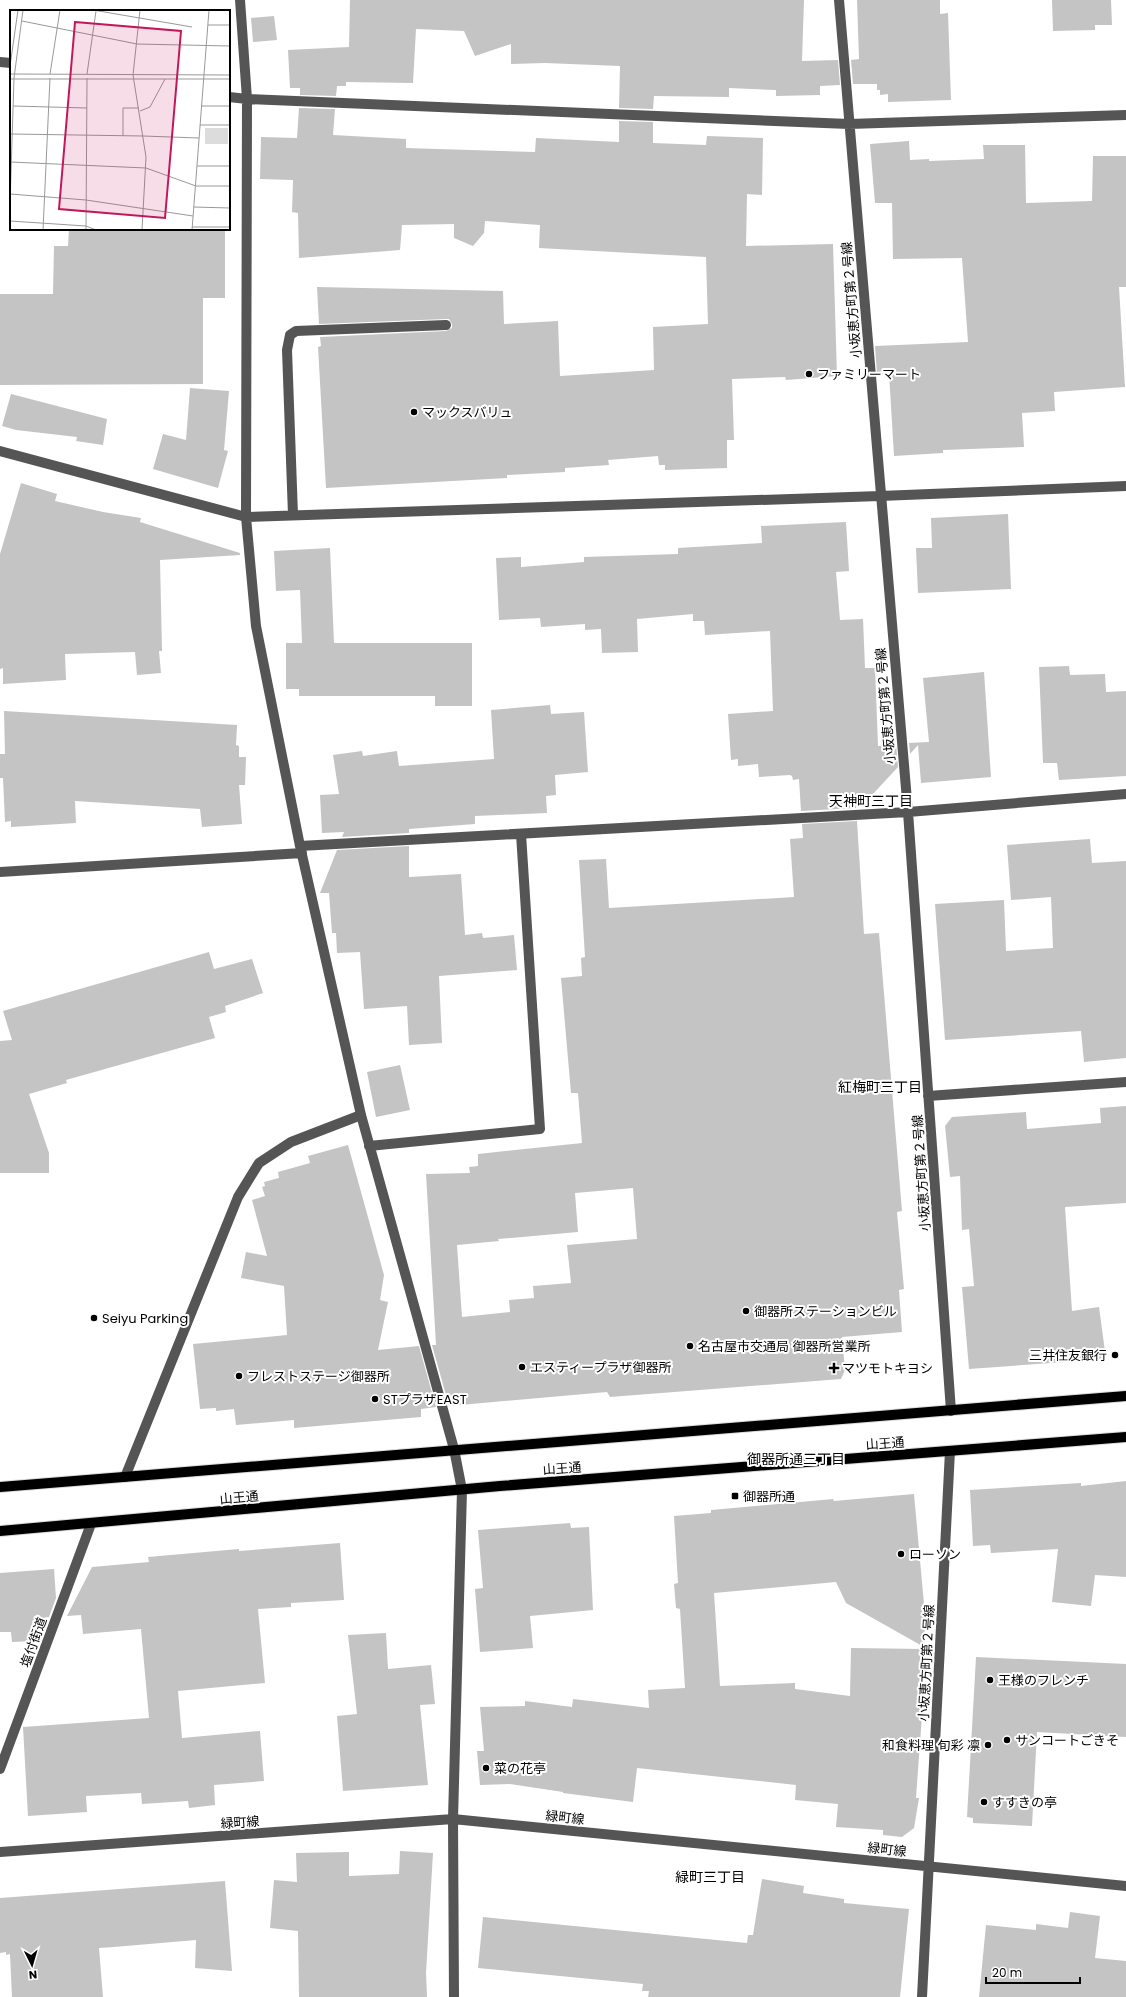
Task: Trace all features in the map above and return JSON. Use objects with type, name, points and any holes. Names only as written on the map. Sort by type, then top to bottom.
[{"type":"main road","name":"山王通","points":[[0,1487],[454,1449],[1126,1396]]},
{"type":"main road","name":"山王通","points":[[0,1531],[462,1490],[1126,1437]]},
{"type":"street","points":[[240,0],[247,99],[246,517],[256,626],[300,850],[361,1115],[454,1449],[462,1490],[453,1819],[454,1997]]},
{"type":"street","name":"小坂恵方町第２号線","points":[[839,0],[908,812],[951,1411]]},
{"type":"street","points":[[0,62],[10,63]]},
{"type":"street","points":[[230,97],[849,124],[1126,115]]},
{"type":"street","points":[[293,515],[287,350],[290,335],[296,331],[446,325]]},
{"type":"street","points":[[0,451],[246,517],[880,496],[1126,486]]},
{"type":"street","points":[[0,872],[522,834],[908,812],[1126,794]]},
{"type":"street","points":[[369,1146],[540,1129],[522,834]]},
{"type":"street","points":[[928,1096],[1126,1082]]},
{"type":"street","points":[[125,1477],[235,1204],[259,1163],[291,1142],[361,1115]]},
{"type":"street","name":"小坂恵方町第２号線","points":[[922,1997],[950,1451]]},
{"type":"street","name":"塩付街道","points":[[0,1769],[91,1524]]},
{"type":"street","name":"緑町線","points":[[0,1852],[453,1819],[1126,1886]]},
{"type":"building","points":[[350,0],[804,0],[802,61],[838,60],[840,85],[820,86],[820,95],[776,96],[776,90],[729,88],[729,97],[654,96],[653,109],[619,108],[620,66],[545,63],[511,64],[511,44],[475,56],[464,31],[416,29],[413,83],[346,82],[346,86],[337,86],[336,96],[300,95],[300,88],[290,88],[288,50],[349,47]]},
{"type":"building","points":[[857,0],[940,0],[940,14],[948,13],[951,100],[888,102],[888,94],[880,95],[880,90],[877,90],[877,84],[853,84],[851,60],[859,59]]},
{"type":"building","points":[[1052,0],[1111,0],[1112,25],[1095,25],[1095,30],[1053,31]]},
{"type":"building","points":[[274,16],[277,40],[253,42],[251,18]]},
{"type":"building","points":[[299,108],[335,109],[333,135],[406,139],[406,148],[535,152],[536,138],[619,142],[619,121],[653,122],[653,143],[706,145],[707,136],[763,138],[762,195],[747,194],[746,246],[833,244],[837,376],[786,380],[785,377],[732,379],[734,440],[727,440],[727,468],[665,470],[665,465],[659,465],[658,456],[608,460],[609,465],[565,468],[565,472],[507,475],[507,478],[326,488],[318,347],[321,346],[320,337],[446,331],[452,328],[452,324],[449,319],[446,319],[319,324],[317,287],[503,291],[504,324],[558,321],[560,376],[654,370],[653,327],[708,324],[706,257],[539,248],[540,225],[485,221],[484,233],[473,246],[454,238],[454,224],[402,225],[400,250],[299,258],[298,213],[292,212],[293,180],[260,179],[261,137],[297,138]]},
{"type":"building","points":[[909,141],[910,160],[929,159],[929,161],[984,159],[983,145],[1025,145],[1026,203],[1092,201],[1093,156],[1126,156],[1126,287],[1119,287],[1125,387],[1054,392],[1055,411],[1022,413],[1024,447],[943,450],[943,453],[894,456],[889,373],[877,374],[875,346],[968,342],[962,258],[893,259],[892,203],[875,203],[870,144]]},
{"type":"building","points":[[69,230],[225,230],[225,298],[203,298],[203,384],[0,385],[0,294],[53,294],[54,246],[68,246]]},
{"type":"building","points":[[190,388],[229,391],[224,450],[228,451],[218,488],[153,469],[163,434],[186,440]]},
{"type":"building","points":[[11,394],[107,419],[103,445],[76,441],[77,437],[16,430],[2,426]]},
{"type":"building","points":[[21,483],[57,494],[55,501],[103,512],[141,518],[140,522],[240,553],[240,555],[160,560],[162,651],[159,651],[161,673],[137,675],[135,652],[65,654],[66,680],[3,684],[3,668],[0,669],[0,554]]},
{"type":"building","points":[[1008,514],[1011,589],[918,593],[916,548],[932,548],[931,518]]},
{"type":"building","points":[[846,522],[849,571],[836,572],[840,620],[863,619],[865,668],[875,668],[878,746],[896,744],[898,767],[872,795],[855,795],[856,808],[801,811],[799,779],[793,780],[792,776],[790,775],[759,777],[758,764],[738,766],[738,759],[731,760],[728,714],[773,711],[770,631],[705,635],[704,621],[693,621],[693,614],[637,619],[638,652],[602,653],[601,629],[585,630],[585,624],[541,627],[540,618],[499,620],[496,558],[521,557],[521,567],[584,562],[584,557],[678,554],[678,548],[762,543],[761,526]]},
{"type":"building","points":[[330,548],[334,643],[472,643],[472,706],[435,706],[435,696],[299,696],[299,689],[286,689],[286,643],[302,643],[300,590],[276,591],[274,551]]},
{"type":"building","points":[[1069,666],[1070,675],[1105,674],[1106,692],[1126,691],[1126,776],[1059,780],[1057,763],[1043,763],[1039,667]]},
{"type":"building","points":[[984,672],[991,777],[921,783],[918,745],[910,754],[909,743],[929,742],[923,678]]},
{"type":"building","points":[[550,705],[551,714],[584,712],[588,772],[555,775],[556,795],[546,796],[547,813],[475,816],[475,824],[409,829],[409,833],[342,837],[344,832],[322,833],[320,795],[339,794],[333,755],[362,751],[363,756],[397,751],[399,766],[494,759],[491,710]]},
{"type":"building","points":[[4,711],[237,725],[236,745],[239,746],[239,757],[246,757],[245,785],[239,785],[242,824],[202,827],[200,809],[75,801],[76,823],[11,827],[11,821],[5,822],[3,778],[0,778],[0,754],[5,754]]},
{"type":"building","points":[[857,821],[864,934],[879,933],[902,1211],[897,1212],[904,1289],[899,1290],[902,1332],[842,1337],[845,1370],[841,1379],[610,1397],[607,1392],[449,1406],[432,1345],[436,1345],[426,1174],[470,1173],[469,1167],[478,1166],[478,1154],[582,1143],[578,1093],[571,1093],[561,978],[582,976],[581,958],[585,957],[579,860],[606,859],[609,908],[794,897],[790,839],[803,838],[802,824]],"holes":[[[633,1188],[637,1239],[567,1245],[571,1283],[533,1286],[534,1298],[509,1300],[510,1312],[462,1317],[457,1245],[499,1241],[498,1239],[578,1232],[575,1193]]]},
{"type":"building","points":[[1090,839],[1092,863],[1126,861],[1126,1058],[1084,1062],[1081,1031],[945,1040],[935,904],[1004,900],[1006,951],[1053,948],[1051,897],[1011,900],[1007,845]]},
{"type":"building","points":[[409,846],[409,877],[461,874],[465,935],[482,933],[483,938],[514,935],[517,970],[439,976],[442,1043],[409,1045],[407,1006],[364,1009],[360,952],[337,953],[336,933],[332,933],[329,893],[320,893],[337,850]]},
{"type":"building","points":[[209,952],[214,969],[252,959],[263,993],[225,1006],[226,1012],[209,1017],[215,1038],[66,1080],[67,1083],[29,1094],[49,1153],[49,1173],[0,1173],[0,1041],[12,1040],[3,1011]]},
{"type":"building","points":[[400,1065],[410,1110],[376,1117],[367,1072]]},
{"type":"building","points":[[1126,1106],[1126,1203],[1065,1207],[1072,1311],[1099,1307],[1106,1359],[969,1369],[962,1287],[974,1286],[969,1229],[962,1230],[960,1176],[950,1177],[945,1126],[952,1117],[1026,1112],[1027,1129],[1101,1123],[1100,1108]]},
{"type":"building","points":[[348,1145],[384,1275],[380,1300],[388,1302],[378,1350],[419,1346],[436,1407],[421,1409],[421,1417],[294,1428],[294,1420],[236,1425],[234,1409],[216,1411],[216,1408],[200,1409],[193,1344],[287,1335],[284,1286],[241,1278],[246,1252],[267,1256],[252,1200],[265,1196],[262,1187],[265,1186],[264,1182],[279,1178],[278,1172],[310,1163],[308,1156]]},
{"type":"building","points":[[1126,1481],[1126,1577],[1095,1575],[1091,1606],[1052,1602],[1058,1549],[991,1553],[990,1545],[973,1546],[970,1490],[1081,1483],[1081,1486]]},
{"type":"building","points":[[914,1494],[925,1615],[924,1647],[846,1603],[836,1582],[714,1593],[720,1686],[795,1683],[795,1689],[850,1696],[851,1648],[924,1649],[922,1715],[916,1798],[919,1798],[914,1828],[902,1837],[883,1835],[883,1830],[836,1827],[838,1804],[795,1800],[796,1785],[637,1768],[633,1802],[563,1793],[510,1784],[480,1785],[477,1751],[484,1751],[480,1707],[525,1706],[525,1701],[572,1707],[573,1699],[649,1708],[648,1690],[685,1688],[680,1609],[676,1608],[674,1584],[678,1583],[674,1516],[711,1513],[711,1510],[833,1499],[834,1501]]},
{"type":"building","points":[[570,1523],[571,1528],[589,1527],[593,1610],[530,1616],[533,1648],[480,1652],[475,1589],[483,1588],[478,1530]]},
{"type":"building","points":[[340,1543],[344,1600],[291,1603],[291,1607],[258,1609],[265,1683],[178,1691],[182,1738],[260,1731],[264,1781],[214,1785],[215,1805],[189,1808],[188,1801],[142,1804],[141,1793],[86,1796],[87,1812],[28,1816],[23,1727],[149,1718],[141,1629],[83,1634],[81,1615],[67,1616],[92,1567],[149,1562],[148,1557],[239,1549],[239,1551]]},
{"type":"building","points":[[54,1569],[56,1598],[49,1617],[44,1618],[34,1641],[12,1642],[11,1632],[0,1632],[0,1573]]},
{"type":"building","points":[[386,1633],[388,1669],[431,1665],[435,1704],[420,1705],[428,1785],[343,1791],[337,1716],[357,1714],[348,1635]]},
{"type":"building","name":"サンコートごきそ","points":[[976,1657],[1126,1664],[1126,1737],[1037,1732],[1032,1826],[973,1823],[973,1818],[967,1817]]},
{"type":"building","points":[[400,1851],[433,1853],[426,1973],[427,1997],[299,1997],[298,1931],[270,1928],[274,1880],[297,1882],[296,1853],[349,1852],[349,1876],[399,1874]]},
{"type":"building","points":[[762,1879],[804,1886],[803,1893],[844,1899],[844,1903],[909,1909],[900,1997],[648,1997],[649,1991],[642,1991],[643,1984],[478,1968],[483,1917],[747,1943],[748,1935],[753,1935]]},
{"type":"building","points":[[225,1881],[232,1971],[195,1968],[196,1940],[99,1948],[103,1997],[12,1997],[10,1954],[6,1955],[6,1952],[0,1953],[0,1898]]},
{"type":"building","points":[[1070,1912],[1100,1916],[1095,1958],[1126,1961],[1126,1997],[979,1997],[986,1925],[1036,1930],[1036,1924],[1068,1928]]},
{"type":"place","name":"ファミリーマート","points":[[809,374]]},
{"type":"place","name":"マックスバリュ","points":[[414,412]]},
{"type":"place","name":"御器所ステーションビル","points":[[746,1311]]},
{"type":"place","name":"Seiyu Parking","points":[[94,1318]]},
{"type":"place","name":"名古屋市交通局 御器所営業所","points":[[690,1346]]},
{"type":"place","name":"三井住友銀行","points":[[1115,1355]]},
{"type":"place","name":"エスティープラザ御器所","points":[[522,1367]]},
{"type":"place","name":"マツモトキヨシ","points":[[834,1368]]},
{"type":"place","name":"フレストステージ御器所","points":[[239,1376]]},
{"type":"place","name":"STプラザEAST","points":[[375,1399]]},
{"type":"place","name":"御器所通","points":[[735,1496]]},
{"type":"place","name":"ローソン","points":[[901,1554]]},
{"type":"place","name":"王様のフレンチ","points":[[990,1680]]},
{"type":"place","name":"サンコートごきそ","points":[[1007,1740]]},
{"type":"place","name":"和食料理 旬彩 凛","points":[[988,1745]]},
{"type":"place","name":"菜の花亭","points":[[486,1768]]},
{"type":"place","name":"すすきの亭","points":[[984,1802]]},
{"type":"district","name":"天神町三丁目","points":[[871,801]]},
{"type":"district","name":"紅梅町三丁目","points":[[880,1087]]},
{"type":"district","name":"御器所通三丁目","points":[[796,1459]]},
{"type":"district","name":"緑町三丁目","points":[[710,1877]]}]
